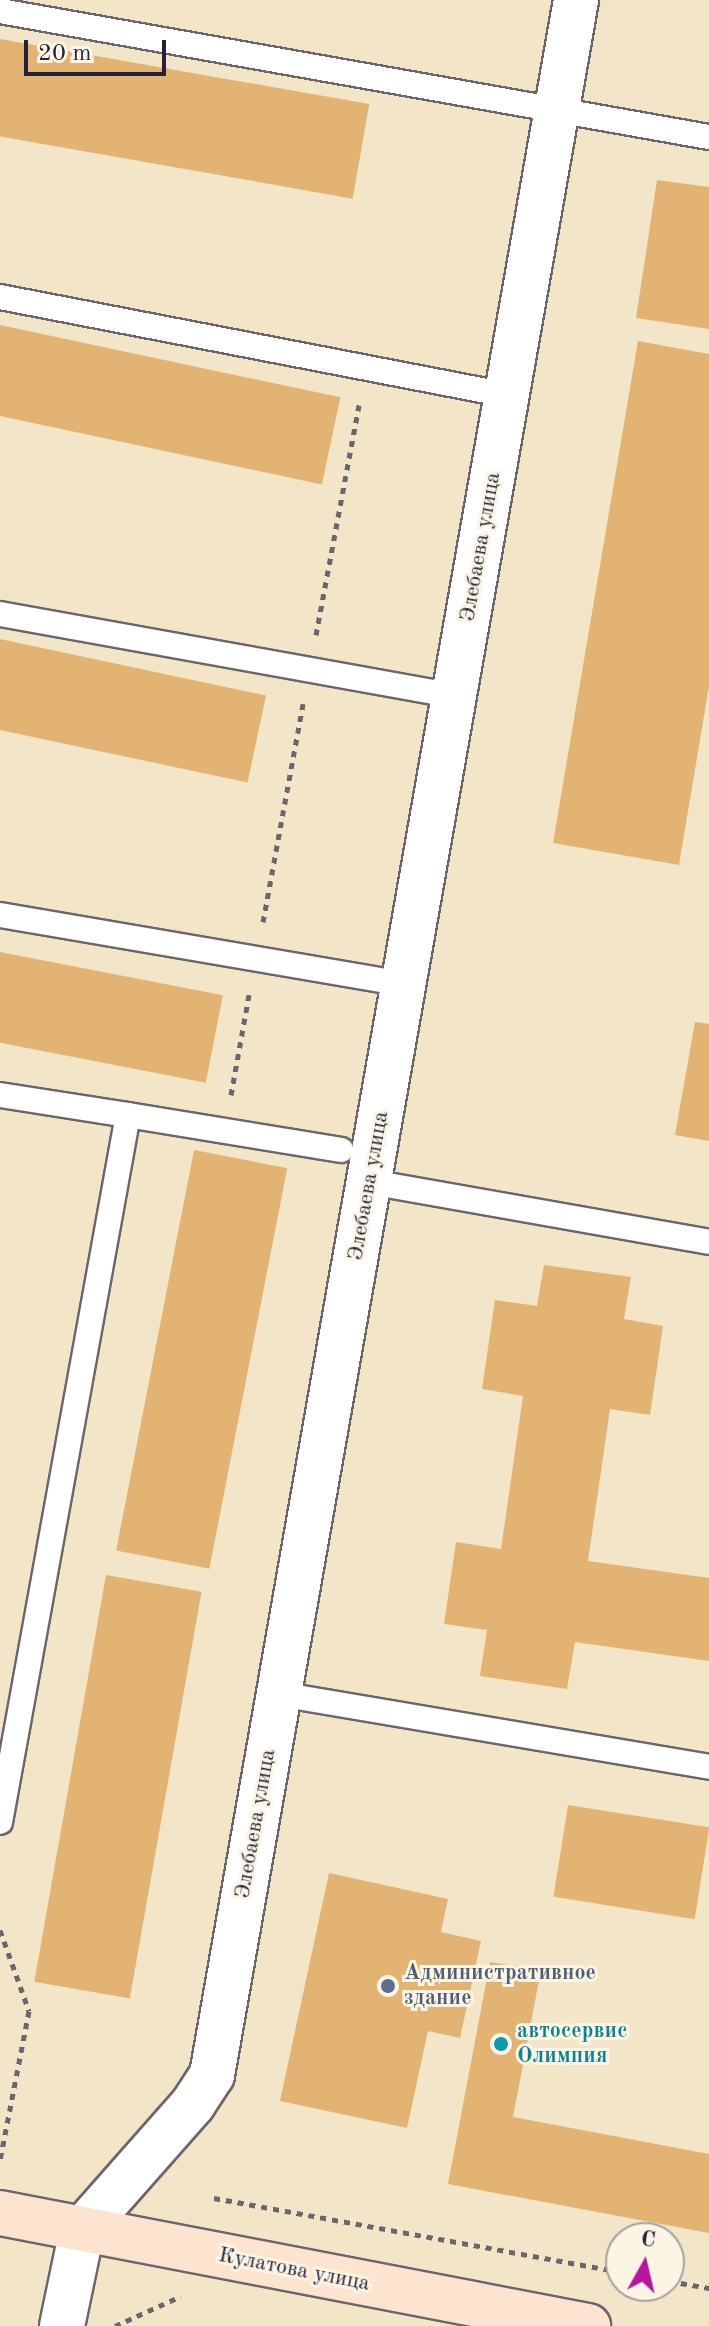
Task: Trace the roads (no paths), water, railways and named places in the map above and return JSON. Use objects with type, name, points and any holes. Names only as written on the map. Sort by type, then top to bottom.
[{"type":"main road","name":"Кулатова улица","points":[[0,2213],[560,2323]]},
{"type":"street","name":"Элебаева улица","points":[[62,2326],[82,2230],[193,2104],[212,2075],[576,0]]},
{"type":"lane","points":[[0,11],[556,113],[709,137]]},
{"type":"lane","points":[[0,297],[365,371],[507,395]]},
{"type":"lane","points":[[0,614],[309,673],[455,696]]},
{"type":"lane","points":[[0,915],[405,984]]},
{"type":"lane","points":[[0,1095],[225,1127],[341,1150]]},
{"type":"lane","points":[[0,1822],[128,1115]]},
{"type":"lane","points":[[370,1182],[709,1242]]},
{"type":"lane","points":[[279,1694],[709,1767]]},
{"type":"place","name":"Административное здание","points":[[388,1986]]},
{"type":"place","name":"автосервис Олимпия","points":[[501,2044]]}]
